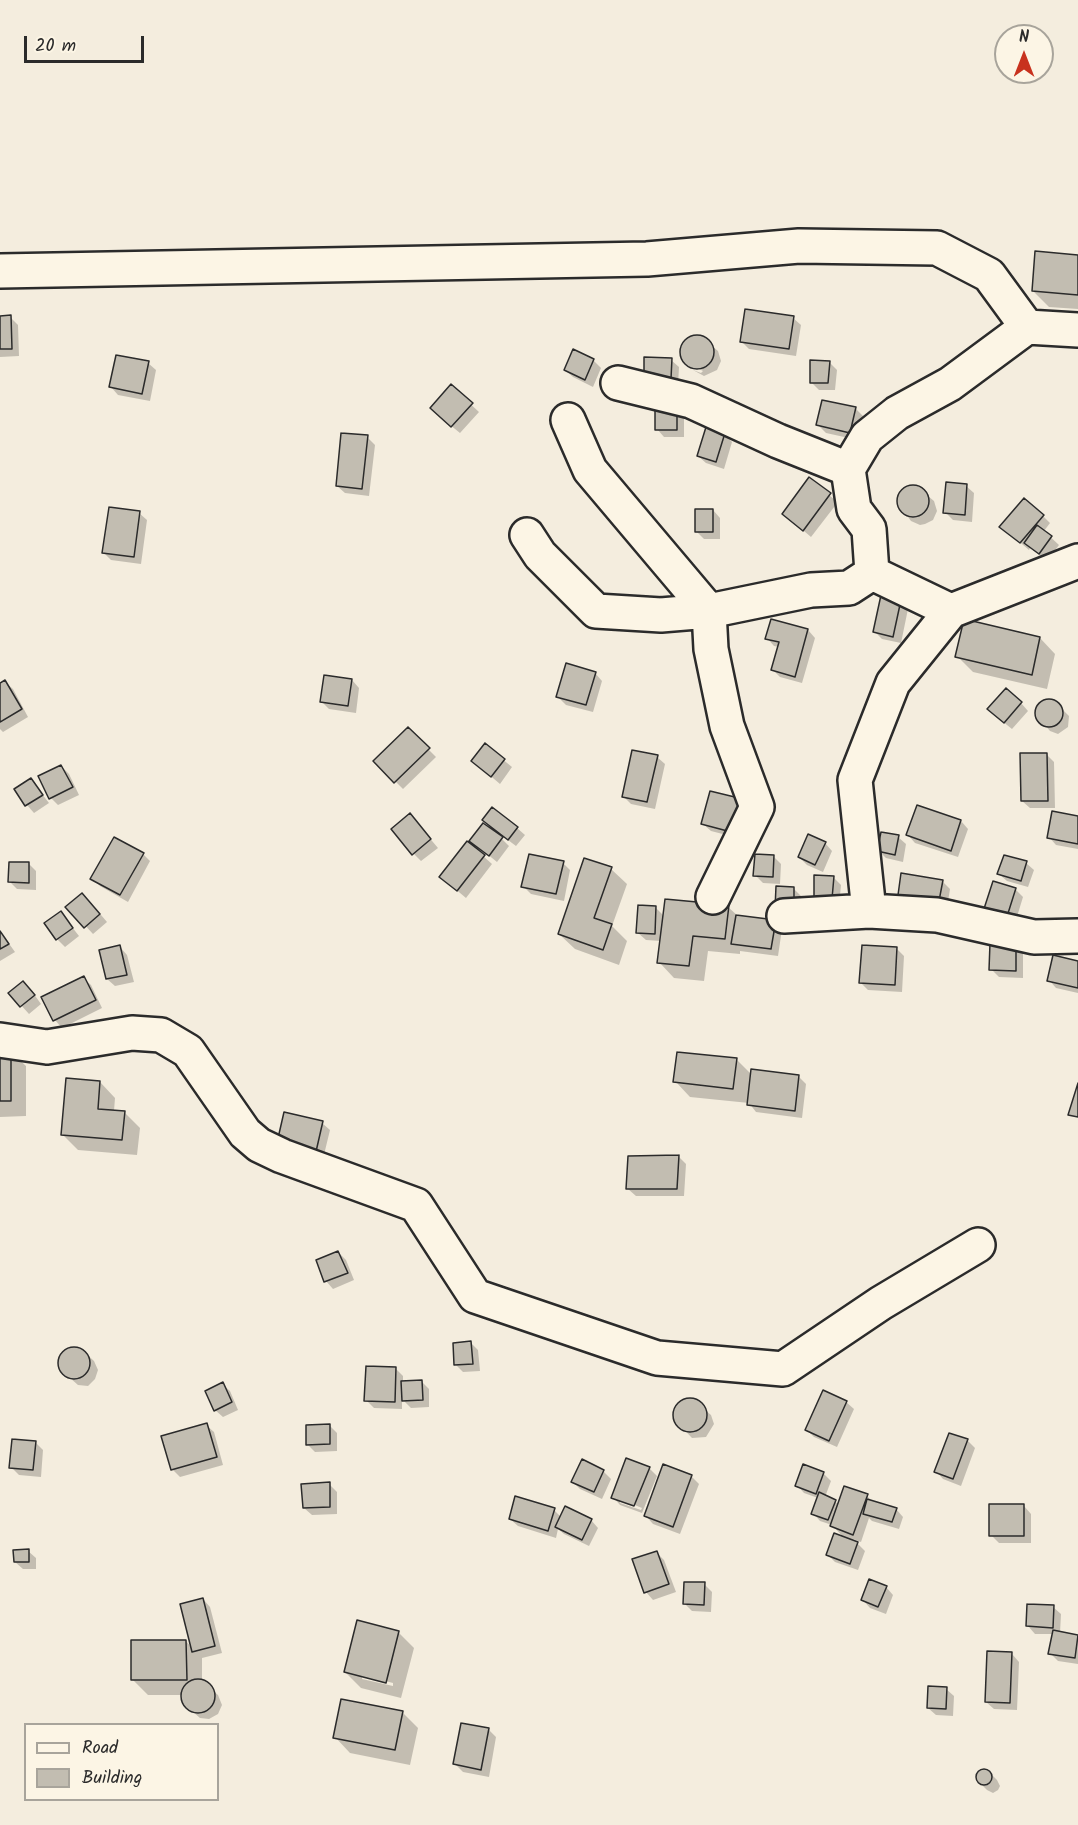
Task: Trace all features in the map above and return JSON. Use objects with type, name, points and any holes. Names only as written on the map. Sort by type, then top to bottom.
[{"type":"street","points":[[0,271],[647,259],[799,246],[937,248],[989,275],[1027,327]]},
{"type":"street","points":[[872,573],[869,529],[854,509],[848,469],[867,437],[897,413],[950,384],[1027,327],[1078,330]]},
{"type":"street","points":[[618,383],[691,401],[777,441],[848,469]]},
{"type":"street","points":[[568,420],[590,470],[709,611],[711,649],[727,726],[758,807],[713,897]]},
{"type":"street","points":[[527,535],[540,555],[596,611],[660,615],[709,611],[811,590],[849,588],[872,573]]},
{"type":"street","points":[[869,911],[855,780],[892,683],[951,611],[1078,561]]},
{"type":"street","points":[[872,573],[951,611]]},
{"type":"street","points":[[784,916],[869,911],[937,915],[1034,937],[1078,936]]},
{"type":"street","points":[[0,1040],[47,1047],[132,1033],[161,1035],[188,1051],[245,1133],[259,1145],[282,1156],[417,1204],[475,1296],[657,1358],[783,1369],[881,1303],[978,1245]]},
{"type":"building","points":[[1035,251],[1078,255],[1078,295],[1032,291]]},
{"type":"building","points":[[745,309],[794,316],[789,349],[740,342]]},
{"type":"building","points":[[11,315],[12,349],[0,349],[0,316]]},
{"type":"building","points":[[697,335],[709,340],[714,352],[709,364],[697,369],[685,364],[680,352],[685,340]]},
{"type":"building","points":[[573,349],[594,359],[585,380],[564,370]]},
{"type":"building","points":[[116,355],[149,361],[142,394],[109,387]]},
{"type":"building","points":[[644,357],[672,358],[671,379],[644,378]]},
{"type":"building","points":[[810,360],[830,361],[828,383],[810,383]]},
{"type":"building","points":[[451,384],[473,403],[451,427],[430,408]]},
{"type":"building","points":[[822,400],[856,407],[850,433],[816,425]]},
{"type":"building","points":[[655,408],[677,408],[677,430],[655,430]]},
{"type":"building","points":[[706,427],[725,433],[716,462],[697,456]]},
{"type":"building","points":[[341,433],[368,435],[362,489],[336,486]]},
{"type":"building","points":[[809,477],[831,493],[803,531],[782,514]]},
{"type":"building","points":[[946,482],[967,484],[965,515],[943,513]]},
{"type":"building","points":[[913,485],[925,489],[929,501],[925,513],[913,517],[901,513],[897,501],[901,489]]},
{"type":"building","points":[[1024,498],[1044,515],[1020,543],[999,527]]},
{"type":"building","points":[[109,507],[140,511],[134,557],[102,553]]},
{"type":"building","points":[[695,509],[713,509],[713,532],[695,532]]},
{"type":"building","points":[[1037,525],[1052,536],[1039,554],[1024,543]]},
{"type":"building","points":[[881,595],[901,600],[893,637],[873,632]]},
{"type":"building","points":[[771,619],[808,629],[795,677],[771,670],[779,642],[765,639]]},
{"type":"building","points":[[964,619],[1040,637],[1032,675],[955,657]]},
{"type":"building","points":[[566,663],[596,672],[586,705],[556,697]]},
{"type":"building","points":[[324,675],[352,679],[348,706],[320,702]]},
{"type":"building","points":[[5,680],[22,709],[0,722],[0,683]]},
{"type":"building","points":[[1006,688],[1022,702],[1004,723],[987,709]]},
{"type":"building","points":[[1049,699],[1059,703],[1063,713],[1059,723],[1049,727],[1039,723],[1035,713],[1039,703]]},
{"type":"building","points":[[408,727],[430,748],[394,783],[373,761]]},
{"type":"building","points":[[485,743],[505,759],[491,777],[471,761]]},
{"type":"building","points":[[632,750],[658,755],[647,802],[622,797]]},
{"type":"building","points":[[1020,753],[1047,753],[1048,801],[1021,801]]},
{"type":"building","points":[[61,765],[73,787],[49,799],[38,776]]},
{"type":"building","points":[[31,778],[43,795],[25,806],[14,789]]},
{"type":"building","points":[[710,791],[743,799],[735,833],[701,824]]},
{"type":"building","points":[[917,805],[961,820],[951,851],[906,835]]},
{"type":"building","points":[[492,807],[518,827],[508,840],[482,820]]},
{"type":"building","points":[[1052,811],[1078,816],[1078,844],[1047,838]]},
{"type":"building","points":[[410,813],[431,839],[412,855],[391,829]]},
{"type":"building","points":[[483,823],[503,837],[489,856],[469,841]]},
{"type":"building","points":[[881,832],[899,835],[895,855],[877,851]]},
{"type":"building","points":[[808,834],[826,842],[815,865],[798,857]]},
{"type":"building","points":[[114,837],[144,853],[120,895],[90,879]]},
{"type":"building","points":[[467,841],[485,855],[457,891],[439,877]]},
{"type":"building","points":[[529,854],[564,861],[556,894],[521,887]]},
{"type":"building","points":[[755,854],[774,855],[773,877],[753,876]]},
{"type":"building","points":[[1004,855],[1027,861],[1021,881],[997,874]]},
{"type":"building","points":[[584,858],[612,867],[594,918],[612,924],[603,950],[558,934]]},
{"type":"building","points":[[9,862],[29,862],[29,883],[8,882]]},
{"type":"building","points":[[901,873],[943,880],[939,901],[898,895]]},
{"type":"building","points":[[814,875],[834,876],[832,899],[814,898]]},
{"type":"building","points":[[993,881],[1016,888],[1004,926],[981,918]]},
{"type":"building","points":[[776,886],[794,887],[794,909],[775,909]]},
{"type":"building","points":[[82,893],[100,914],[84,928],[65,907]]},
{"type":"building","points":[[665,899],[729,905],[725,939],[693,936],[689,966],[657,963]]},
{"type":"building","points":[[638,905],[656,906],[655,934],[636,933]]},
{"type":"building","points":[[61,911],[73,928],[56,940],[44,923]]},
{"type":"building","points":[[736,915],[776,920],[771,949],[731,944]]},
{"type":"building","points":[[0,931],[9,944],[0,949]]},
{"type":"building","points":[[990,943],[1016,944],[1016,971],[989,970]]},
{"type":"building","points":[[120,945],[127,975],[106,979],[99,950]]},
{"type":"building","points":[[862,945],[897,947],[895,985],[859,983]]},
{"type":"building","points":[[1053,955],[1078,961],[1078,988],[1047,981]]},
{"type":"building","points":[[84,976],[96,1000],[53,1021],[41,997]]},
{"type":"building","points":[[23,981],[35,995],[20,1007],[8,993]]},
{"type":"building","points":[[0,1049],[11,1049],[11,1101],[0,1101]]},
{"type":"building","points":[[677,1052],[737,1058],[733,1089],[673,1082]]},
{"type":"building","points":[[751,1069],[799,1075],[795,1111],[747,1105]]},
{"type":"building","points":[[66,1078],[100,1081],[98,1109],[125,1111],[122,1140],[61,1135]]},
{"type":"building","points":[[1078,1083],[1078,1117],[1068,1115]]},
{"type":"building","points":[[284,1112],[323,1121],[315,1156],[276,1147]]},
{"type":"building","points":[[679,1155],[677,1189],[626,1189],[628,1156]]},
{"type":"building","points":[[338,1251],[348,1273],[324,1282],[316,1260]]},
{"type":"building","points":[[471,1341],[473,1364],[454,1365],[453,1343]]},
{"type":"building","points":[[74,1347],[86,1351],[90,1363],[86,1375],[74,1379],[62,1375],[58,1363],[62,1351]]},
{"type":"building","points":[[366,1366],[396,1367],[395,1402],[364,1401]]},
{"type":"building","points":[[422,1380],[423,1400],[402,1401],[401,1381]]},
{"type":"building","points":[[223,1382],[232,1402],[214,1411],[205,1391]]},
{"type":"building","points":[[823,1390],[847,1401],[829,1441],[805,1430]]},
{"type":"building","points":[[690,1398],[702,1403],[707,1415],[702,1427],[690,1432],[678,1427],[673,1415],[678,1403]]},
{"type":"building","points":[[207,1423],[217,1457],[171,1470],[161,1436]]},
{"type":"building","points":[[330,1424],[330,1444],[306,1445],[306,1425]]},
{"type":"building","points":[[949,1433],[968,1439],[953,1479],[934,1472]]},
{"type":"building","points":[[12,1439],[36,1441],[33,1470],[9,1468]]},
{"type":"building","points":[[626,1458],[650,1467],[634,1506],[611,1498]]},
{"type":"building","points":[[582,1459],[604,1470],[594,1492],[571,1482]]},
{"type":"building","points":[[663,1464],[692,1475],[673,1527],[644,1516]]},
{"type":"building","points":[[803,1464],[824,1472],[816,1494],[795,1486]]},
{"type":"building","points":[[330,1482],[330,1507],[303,1508],[301,1484]]},
{"type":"building","points":[[844,1486],[868,1494],[853,1535],[830,1526]]},
{"type":"building","points":[[819,1492],[836,1500],[828,1520],[811,1514]]},
{"type":"building","points":[[515,1496],[555,1508],[548,1531],[509,1519]]},
{"type":"building","points":[[867,1499],[897,1508],[892,1522],[863,1514]]},
{"type":"building","points":[[989,1504],[1024,1504],[1024,1536],[989,1536]]},
{"type":"building","points":[[565,1506],[592,1519],[582,1540],[555,1527]]},
{"type":"building","points":[[834,1533],[858,1542],[850,1564],[826,1555]]},
{"type":"building","points":[[29,1549],[29,1562],[14,1562],[13,1550]]},
{"type":"building","points":[[657,1551],[669,1584],[644,1593],[632,1559]]},
{"type":"building","points":[[869,1579],[887,1586],[878,1607],[861,1600]]},
{"type":"building","points":[[684,1582],[705,1582],[704,1605],[683,1604]]},
{"type":"building","points":[[203,1598],[215,1646],[192,1652],[180,1604]]},
{"type":"building","points":[[1027,1604],[1054,1605],[1053,1628],[1026,1626]]},
{"type":"building","points":[[357,1620],[399,1631],[386,1683],[344,1672]]},
{"type":"building","points":[[1053,1630],[1078,1635],[1075,1658],[1048,1654]]},
{"type":"building","points":[[131,1640],[186,1640],[187,1680],[131,1680]]},
{"type":"building","points":[[987,1651],[1012,1652],[1010,1703],[985,1702]]},
{"type":"building","points":[[198,1679],[210,1684],[215,1696],[210,1708],[198,1713],[186,1708],[181,1696],[186,1684]]},
{"type":"building","points":[[928,1686],[947,1687],[946,1709],[927,1708]]},
{"type":"building","points":[[341,1699],[403,1711],[395,1750],[333,1738]]},
{"type":"building","points":[[461,1723],[489,1728],[481,1770],[453,1764]]},
{"type":"building","points":[[981,1769],[987,1769],[992,1777],[990,1783],[981,1785],[976,1780],[976,1774]]}]
